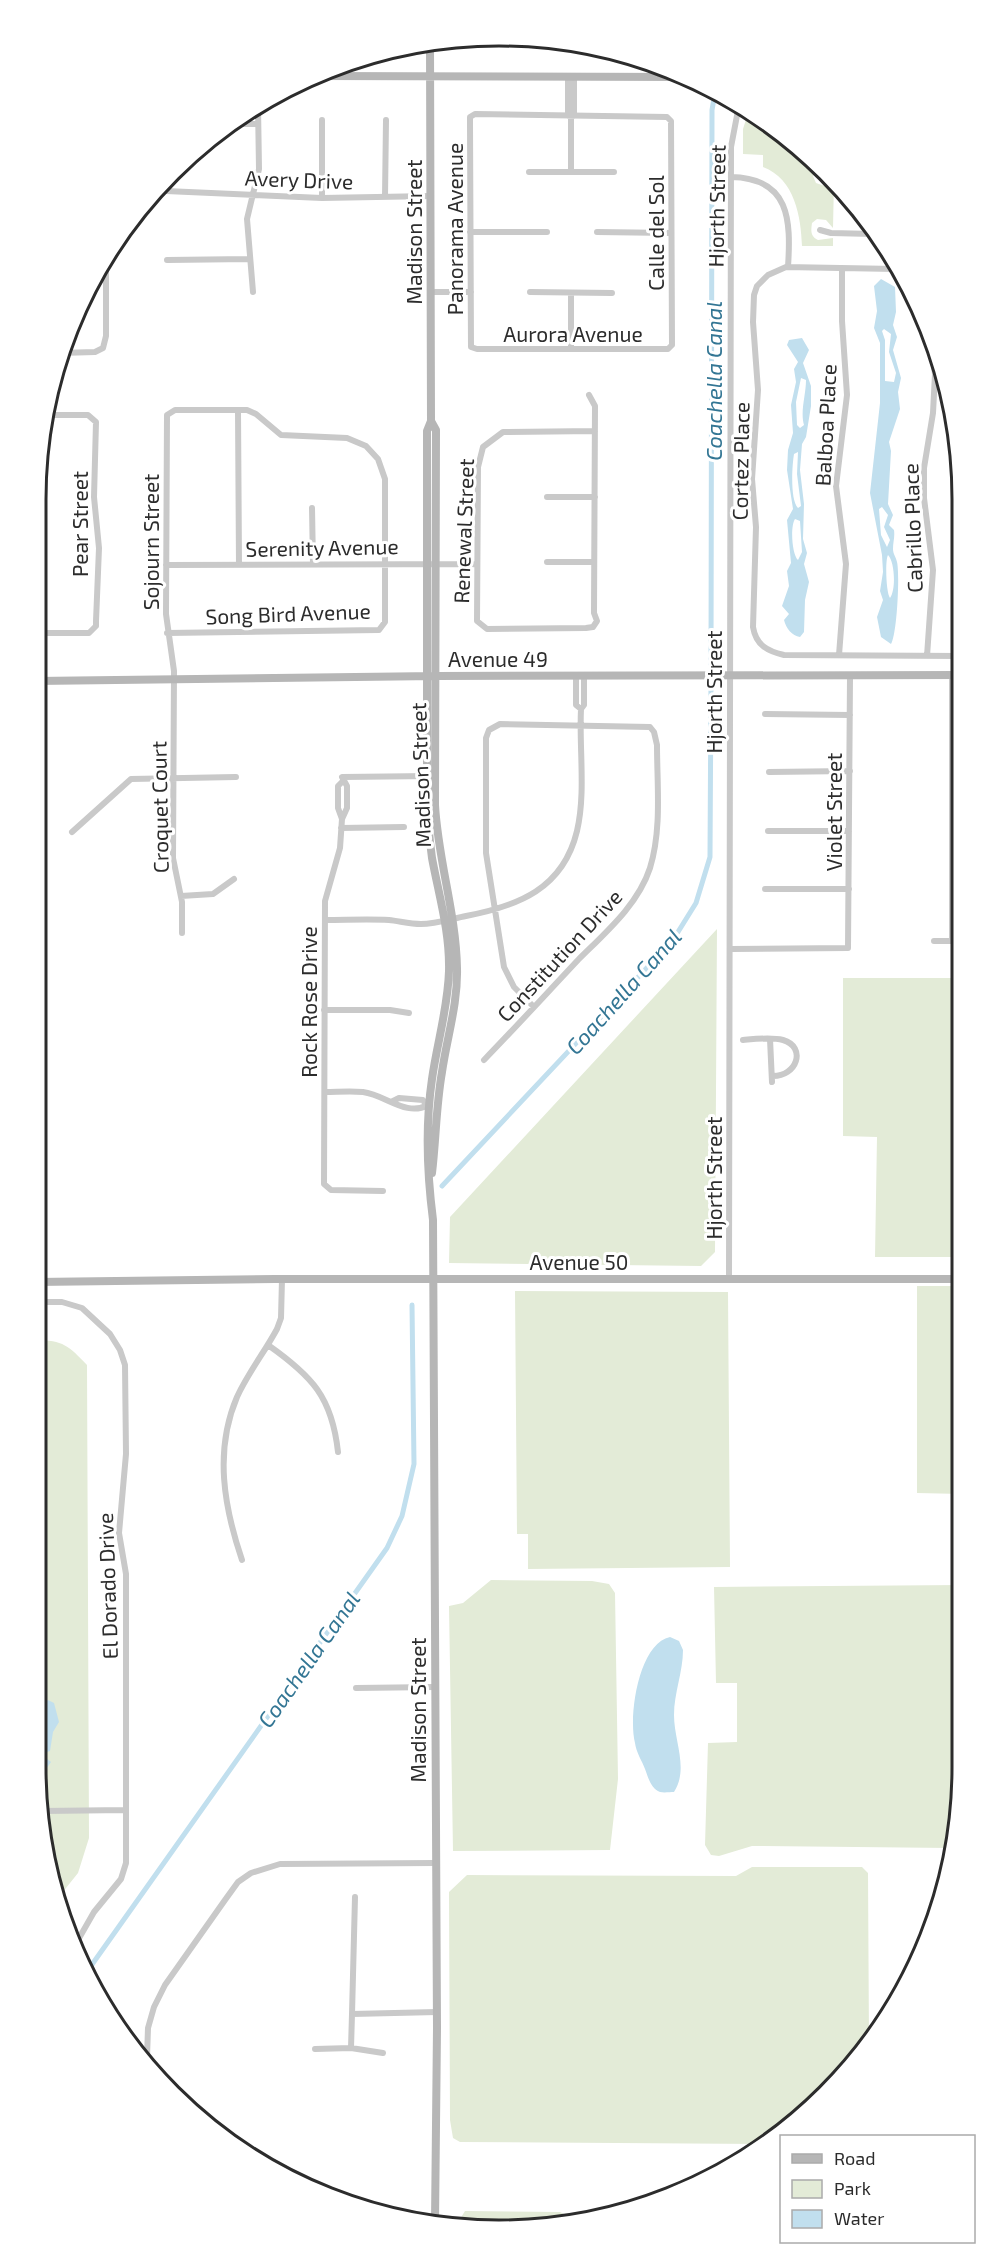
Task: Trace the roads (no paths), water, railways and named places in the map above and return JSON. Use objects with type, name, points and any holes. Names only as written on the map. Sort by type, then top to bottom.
[{"type":"main road","name":"Madison Street","points":[[430,52],[431,421],[427,431],[431,563],[430,842],[457,957],[457,991],[442,1072],[430,1197]]},
{"type":"main road","points":[[340,76],[662,77]]},
{"type":"main road","name":"Avenue 49","points":[[46,681],[431,676],[952,675]]},
{"type":"main road","name":"Madison Street","points":[[435,2216],[437,2012],[433,1220],[427,1105],[448,984],[449,920]]},
{"type":"main road","name":"Avenue 50","points":[[46,1276],[196,1279],[952,1279]]},
{"type":"main road","name":"Avenue 50","points":[[46,1282],[196,1279]]},
{"type":"street","points":[[571,77],[571,172]]},
{"type":"street","name":"Panorama Avenue","points":[[471,346],[470,117],[475,114],[571,116]]},
{"type":"street","name":"Hjorth Street","points":[[729,1280],[730,147],[737,114]]},
{"type":"street","name":"Calle del Sol","points":[[571,116],[667,117],[671,121],[672,345]]},
{"type":"street","points":[[253,292],[247,219],[255,195],[259,169],[258,117]]},
{"type":"street","points":[[322,120],[322,198]]},
{"type":"street","points":[[385,197],[386,120]]},
{"type":"street","points":[[247,124],[258,124]]},
{"type":"street","points":[[529,172],[614,172]]},
{"type":"street","points":[[731,177],[762,181],[772,188],[780,199],[789,224],[788,267],[889,269]]},
{"type":"street","name":"Avery Drive","points":[[167,192],[322,198],[431,196]]},
{"type":"street","points":[[820,230],[831,233],[866,234]]},
{"type":"street","points":[[470,232],[547,232]]},
{"type":"street","points":[[597,232],[671,233]]},
{"type":"street","points":[[167,260],[249,259]]},
{"type":"street","name":"Cortez Place","points":[[788,267],[762,280],[754,295],[752,306],[758,390],[752,463],[756,546],[752,614],[754,635],[767,650],[783,655],[839,655]]},
{"type":"street","name":"Balboa Place","points":[[839,655],[846,564],[836,486],[847,395],[842,321],[842,268]]},
{"type":"street","points":[[71,353],[94,352],[103,348],[106,336],[106,275]]},
{"type":"street","points":[[431,292],[471,292]]},
{"type":"street","points":[[530,292],[612,293]]},
{"type":"street","points":[[571,292],[571,348]]},
{"type":"street","name":"Aurora Avenue","points":[[471,346],[477,349],[661,350],[668,349],[672,345]]},
{"type":"street","name":"Cabrillo Place","points":[[927,656],[933,570],[924,498],[924,468],[933,413],[935,376]]},
{"type":"street","points":[[547,562],[594,562],[595,406],[589,394]]},
{"type":"street","name":"Sojourn Street","points":[[174,679],[173,653],[167,633],[167,415],[175,410],[238,410]]},
{"type":"street","points":[[239,565],[238,410],[256,414],[281,435],[347,438],[372,451],[385,479],[385,563]]},
{"type":"street","name":"Pear Street","points":[[46,633],[84,634],[93,630],[96,621],[99,564],[94,497],[97,429],[93,418],[88,415],[54,415]]},
{"type":"street","name":"Renewal Street","points":[[594,562],[594,613],[597,621],[593,627],[487,629],[477,621],[478,467],[483,447],[489,440],[503,432],[595,431]]},
{"type":"street","points":[[547,497],[595,497]]},
{"type":"street","points":[[312,508],[313,564]]},
{"type":"street","name":"Song Bird Avenue","points":[[167,633],[379,630],[385,622],[385,563]]},
{"type":"street","name":"Serenity Avenue","points":[[166,565],[477,564]]},
{"type":"street","points":[[839,655],[952,656]]},
{"type":"street","points":[[325,920],[388,920],[420,924],[449,920],[495,910],[527,898],[543,887],[556,874],[570,852],[580,814],[580,709],[584,705],[584,694],[580,676]]},
{"type":"street","points":[[580,676],[576,694],[576,705],[580,709]]},
{"type":"street","name":"Violet Street","points":[[731,949],[848,948],[850,677]]},
{"type":"street","name":"Croquet Court","points":[[174,679],[173,858],[181,896],[182,933]]},
{"type":"street","points":[[576,694],[584,694]]},
{"type":"street","points":[[765,714],[850,715]]},
{"type":"street","points":[[534,1007],[514,987],[507,976],[495,910],[486,853],[486,738],[489,730],[500,724],[580,725]]},
{"type":"street","name":"Constitution Drive","points":[[484,1060],[617,920],[643,886],[651,866],[656,835],[657,745],[654,732],[650,727],[580,725]]},
{"type":"street","points":[[769,772],[850,771]]},
{"type":"street","name":"Rock Rose Drive","points":[[383,1191],[326,1188],[324,1010],[326,901],[340,848],[342,819],[347,802],[346,786],[342,779],[431,776]]},
{"type":"street","points":[[72,832],[131,779],[236,777]]},
{"type":"street","points":[[341,828],[404,827]]},
{"type":"street","points":[[768,831],[849,831]]},
{"type":"street","points":[[181,896],[213,894],[234,879]]},
{"type":"street","points":[[765,889],[849,889]]},
{"type":"street","points":[[934,941],[952,941]]},
{"type":"street","points":[[324,1010],[390,1010],[409,1013]]},
{"type":"street","points":[[743,1040],[770,1039],[788,1043],[795,1050],[796,1064],[791,1071],[772,1079],[770,1039]]},
{"type":"street","points":[[324,1092],[363,1092],[393,1101],[399,1107],[411,1109],[422,1109],[427,1105],[423,1100],[399,1098],[393,1101]]},
{"type":"street","points":[[411,1109],[412,1099]]},
{"type":"street","points":[[242,1560],[226,1506],[224,1456],[227,1434],[238,1397],[256,1360],[268,1345],[281,1318],[282,1279]]},
{"type":"street","name":"El Dorado Drive","points":[[46,1302],[62,1302],[82,1308],[110,1334],[120,1350],[125,1365],[126,1454],[119,1533],[126,1574],[127,1844],[121,1879],[94,1912],[80,1937]]},
{"type":"street","points":[[268,1345],[302,1369],[316,1386],[335,1427],[338,1452]]},
{"type":"street","points":[[356,1688],[435,1687]]},
{"type":"street","points":[[48,1811],[126,1810]]},
{"type":"street","points":[[144,2048],[154,2007],[165,1985],[238,1882],[251,1873],[280,1864],[435,1863]]},
{"type":"street","points":[[351,2048],[355,1897]]},
{"type":"street","points":[[352,2014],[437,2012]]},
{"type":"street","points":[[315,2049],[351,2048],[383,2054]]},
{"type":"water","points":[[881,279],[895,287],[896,312],[893,325],[897,337],[893,350],[901,378],[898,392],[900,409],[889,442],[891,451],[888,504],[893,515],[889,525],[894,530],[893,551],[897,562],[898,579],[896,617],[891,644],[881,637],[877,617],[883,600],[880,591],[883,572],[870,493],[880,403],[880,343],[874,328],[877,311],[874,286]],"holes":[[[884,329],[891,334],[889,352],[896,373],[894,382],[885,381],[885,340],[882,331]],[[882,507],[888,515],[884,527],[890,540],[887,547],[881,535],[879,509]],[[888,555],[894,576],[890,598],[887,584]]]},
{"type":"water","points":[[802,338],[809,350],[803,363],[811,386],[811,406],[806,437],[802,444],[800,470],[804,504],[803,539],[807,553],[804,564],[809,582],[805,600],[804,632],[800,637],[786,626],[784,620],[789,614],[782,606],[789,586],[787,571],[791,563],[787,520],[793,509],[787,470],[788,450],[793,433],[791,405],[796,382],[794,369],[798,362],[787,345],[789,340]],"holes":[[[801,378],[806,380],[804,425],[800,428],[797,425],[796,402]],[[798,452],[797,474],[801,506],[798,508],[793,491],[794,454]],[[795,519],[800,521],[802,552],[798,560],[793,546]]]},
{"type":"water","points":[[670,1637],[679,1641],[683,1650],[674,1715],[681,1764],[674,1792],[660,1792],[652,1786],[638,1753],[633,1731],[633,1716],[643,1666],[650,1652],[659,1642]]},
{"type":"water","points":[[48,1700],[54,1703],[59,1722],[53,1732],[50,1751],[47,1752],[46,1751],[46,1702]]},
{"type":"water","points":[[46,1758],[51,1762],[46,1769]]},
{"type":"waterway","name":"Coachella Canal","points":[[711,669],[714,100]]},
{"type":"waterway","name":"Coachella Canal","points":[[442,1186],[673,940],[696,903],[710,857],[711,682]]},
{"type":"waterway","name":"Coachella Canal","points":[[92,1965],[387,1548],[402,1516],[414,1464],[412,1305]]}]
